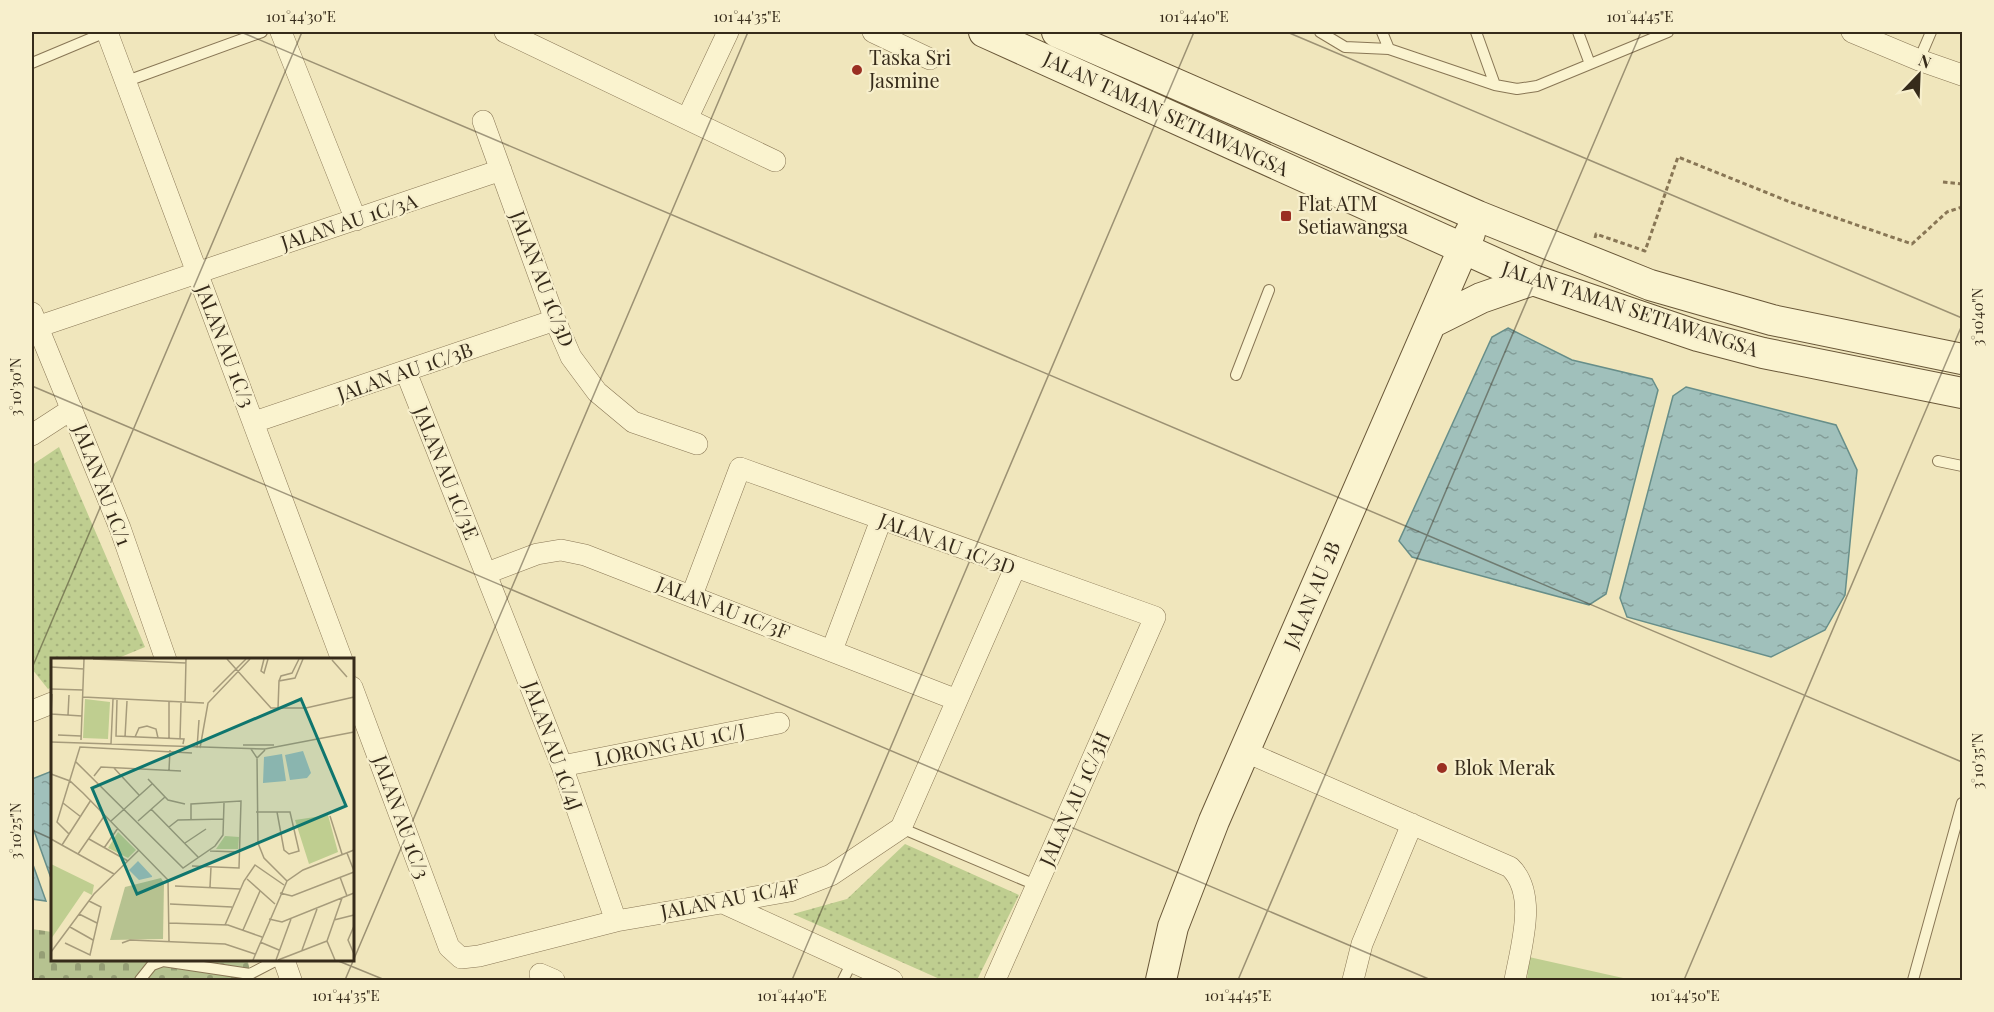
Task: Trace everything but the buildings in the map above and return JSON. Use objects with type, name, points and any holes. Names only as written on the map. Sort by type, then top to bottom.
[{"type":"main road","name":"JALAN TAMAN SETIAWANGSA","points":[[1058,32],[1478,216],[1650,285],[1772,320],[1962,359]]},
{"type":"main road","name":"JALAN TAMAN SETIAWANGSA","points":[[1000,35],[1412,228],[1533,280],[1698,336],[1763,353],[1962,393]]},
{"type":"main road","name":"JALAN AU 2B","points":[[1161,981],[1173,927],[1244,751],[1478,216]]},
{"type":"main road","points":[[1412,228],[1428,249],[1435,266],[1433,322],[1481,298],[1533,280]]},
{"type":"street","name":"JALAN AU 1C/3","points":[[107,32],[341,658]]},
{"type":"street","points":[[281,32],[356,220]]},
{"type":"street","points":[[505,32],[775,160]]},
{"type":"street","points":[[687,118],[728,32]]},
{"type":"street","points":[[873,32],[930,59]]},
{"type":"street","points":[[1852,32],[1962,75]]},
{"type":"street","name":"JALAN AU 1C/3D","points":[[483,121],[555,320],[571,357],[597,392],[633,422],[697,444]]},
{"type":"street","name":"JALAN AU 1C/3A","points":[[34,320],[196,272],[501,170]]},
{"type":"street","name":"JALAN AU 1C/1","points":[[34,320],[120,528],[165,658]]},
{"type":"street","name":"JALAN AU 1C/3B","points":[[254,422],[555,320]]},
{"type":"street","name":"JALAN AU 1C/3E","points":[[406,372],[487,573]]},
{"type":"street","points":[[32,435],[72,409]]},
{"type":"street","name":"JALAN AU 1C/3D","points":[[692,595],[740,468],[1155,617]]},
{"type":"street","points":[[832,650],[881,520]]},
{"type":"street","name":"JALAN AU 1C/3F","points":[[487,573],[537,554],[561,550],[585,555],[957,700]]},
{"type":"street","points":[[900,828],[1015,568]]},
{"type":"street","name":"JALAN AU 1C/4J","points":[[487,573],[561,766],[616,921]]},
{"type":"street","name":"JALAN AU 1C/3H","points":[[995,981],[1155,617]]},
{"type":"street","name":"JALAN AU 1C/3","points":[[354,692],[449,947]]},
{"type":"street","name":"LORONG AU 1C/J","points":[[561,766],[779,723]]},
{"type":"street","points":[[1244,751],[1510,867],[1519,876],[1525,897],[1524,933],[1515,981]]},
{"type":"street","points":[[1353,981],[1362,944],[1412,824]]},
{"type":"street","name":"JALAN AU 1C/4F","points":[[449,947],[461,958],[479,956],[616,921],[790,891],[831,875],[900,828]]},
{"type":"street","points":[[723,903],[848,971],[892,981]]},
{"type":"street","points":[[284,961],[291,981]]},
{"type":"lane","points":[[32,63],[107,32]]},
{"type":"lane","points":[[127,81],[262,32]]},
{"type":"lane","points":[[1320,32],[1345,47],[1389,49],[1496,85],[1517,89],[1537,86],[1668,32]]},
{"type":"lane","points":[[1382,32],[1389,49]]},
{"type":"lane","points":[[1476,32],[1496,85]]},
{"type":"lane","points":[[1578,32],[1590,64]]},
{"type":"lane","points":[[1919,60],[1931,32]]},
{"type":"lane","points":[[1236,375],[1269,290]]},
{"type":"lane","points":[[1938,461],[1962,466]]},
{"type":"lane","points":[[1913,981],[1962,803]]},
{"type":"lane","points":[[900,828],[1038,886]]},
{"type":"lane","points":[[140,981],[152,965],[163,961],[250,974],[275,961]]},
{"type":"path","points":[[1596,234],[1645,251],[1678,157],[1790,202],[1912,244],[1947,212],[1962,207]]},
{"type":"path","points":[[1942,182],[1962,184]]},
{"type":"green space","points":[[59,447],[145,647],[118,658],[51,658],[51,688],[48,689],[32,669],[32,465]]},
{"type":"green space","points":[[905,844],[1019,895],[977,980],[942,980],[793,914],[847,899]]},
{"type":"green space","points":[[32,929],[51,932],[51,961],[240,961],[248,962],[252,980],[32,980]]},
{"type":"green space","points":[[1529,957],[1632,980],[1527,980]]},
{"type":"water","points":[[1508,328],[1572,360],[1652,379],[1658,390],[1606,594],[1589,605],[1412,557],[1399,541],[1492,337]]},
{"type":"water","points":[[1686,387],[1836,425],[1857,470],[1845,595],[1825,630],[1771,657],[1627,617],[1620,598],[1673,396]]},
{"type":"water","points":[[51,771],[51,878],[32,825],[32,779]]},
{"type":"water","points":[[32,862],[46,901],[32,899]]},
{"type":"place","name":"Taska Sri Jasmine","points":[[857,70]]},
{"type":"place","name":"Flat ATM Setiawangsa","points":[[1286,216]]},
{"type":"place","name":"Blok Merak","points":[[1442,768]]}]
